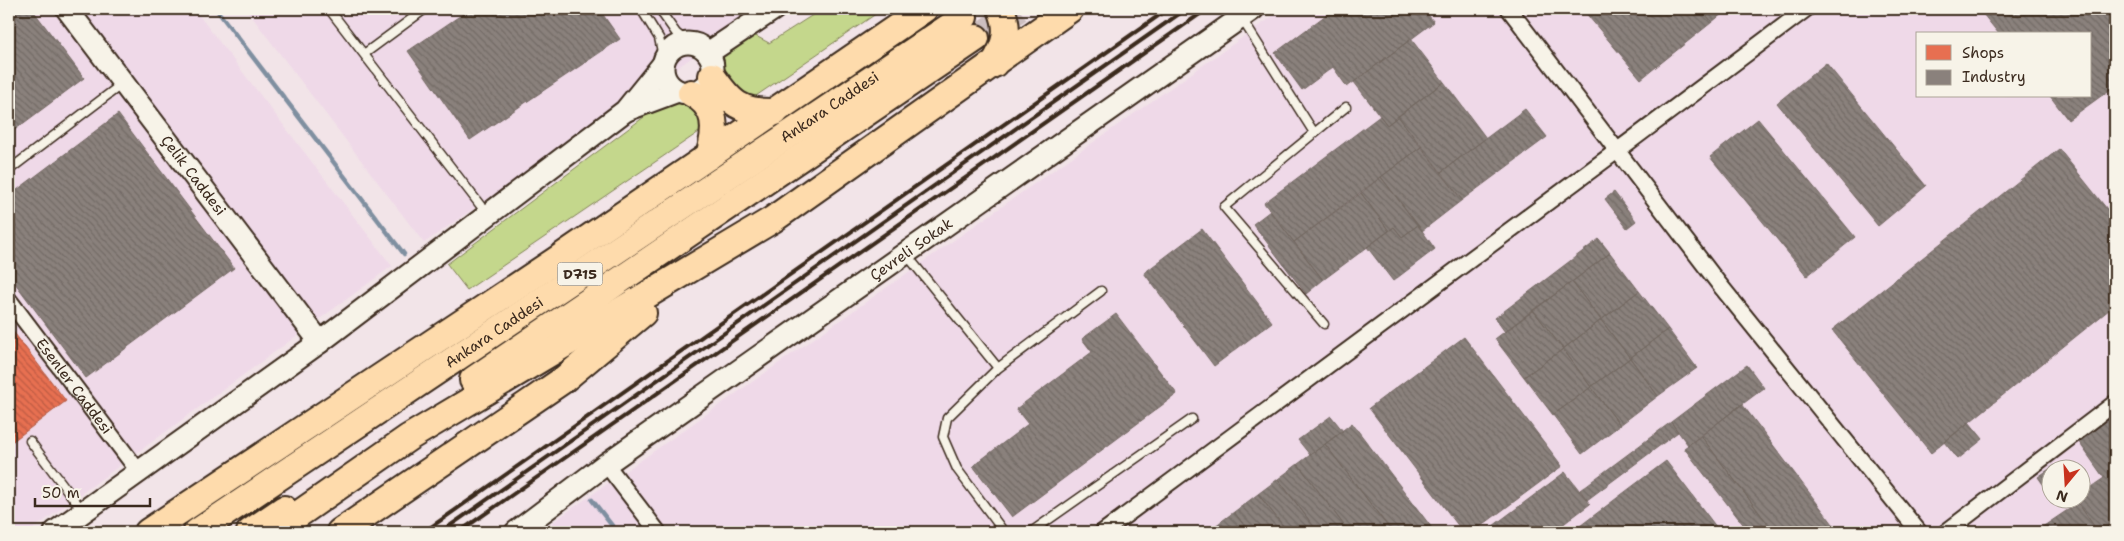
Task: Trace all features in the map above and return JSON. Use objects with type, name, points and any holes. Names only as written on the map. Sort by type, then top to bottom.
[{"type":"highway","points":[[148,532],[555,261],[924,9]]},
{"type":"highway","points":[[994,64],[1003,49],[1007,35],[1006,22],[1001,9]]},
{"type":"highway","points":[[272,532],[408,438],[772,220],[994,64],[1061,14]]},
{"type":"highway","name":"Ankara Caddesi","points":[[198,532],[385,404],[970,28],[250,532]]},
{"type":"highway","points":[[710,64],[725,95],[738,106],[749,111],[774,112]]},
{"type":"highway","points":[[685,92],[706,102],[714,118],[715,135],[710,156]]},
{"type":"highway","points":[[385,404],[555,261]]},
{"type":"highway","points":[[340,532],[563,380],[705,261]]},
{"type":"street","name":"Çelik Caddesi","points":[[67,9],[320,342]]},
{"type":"street","points":[[625,111],[704,88],[710,64],[774,9]]},
{"type":"street","points":[[1509,9],[1719,284],[1919,532]]},
{"type":"street","points":[[1103,532],[1618,151],[1806,9]]},
{"type":"street","name":"Çevreli Sokak","points":[[570,491],[1247,13]]},
{"type":"street","points":[[55,532],[320,342],[625,111],[673,48],[688,43],[699,46],[710,64]]},
{"type":"street","points":[[664,62],[667,82],[685,92]]},
{"type":"street","name":"Esenler Caddesi","points":[[9,300],[139,472]]},
{"type":"street","points":[[1946,532],[2115,403]]},
{"type":"street","points":[[606,464],[658,532]]},
{"type":"street","points":[[516,532],[570,491]]},
{"type":"street","points":[[536,532],[570,491]]},
{"type":"lane","points":[[330,9],[488,216]]},
{"type":"lane","points":[[364,54],[425,9]]},
{"type":"lane","points":[[641,9],[659,38],[664,62]]},
{"type":"lane","points":[[659,9],[676,33],[688,43]]},
{"type":"lane","points":[[1247,13],[1313,131]]},
{"type":"lane","points":[[9,170],[123,83]]},
{"type":"lane","points":[[1324,324],[1224,207],[1313,131],[1346,107]]},
{"type":"lane","points":[[906,254],[998,368]]},
{"type":"lane","points":[[1004,532],[957,469],[944,437],[947,418],[998,368],[1101,291]]},
{"type":"lane","points":[[1031,532],[1192,419]]},
{"type":"lane","points":[[30,441],[83,512]]},
{"type":"shaded area","points":[[9,9],[194,9],[392,266],[29,532],[9,532]]},
{"type":"shaded area","points":[[246,9],[762,9],[424,243]]},
{"type":"shaded area","points":[[1283,9],[2115,9],[2115,532],[547,532],[553,522]]},
{"type":"green space","points":[[822,9],[883,9],[750,100],[728,81],[720,51],[750,33],[769,43]]},
{"type":"green space","points":[[674,103],[686,105],[694,110],[702,130],[467,290],[447,264],[652,111]]},
{"type":"building: Shops","points":[[9,326],[66,401],[9,444]]},
{"type":"building: Industry","points":[[9,9],[32,9],[84,78],[9,134]]},
{"type":"building: Industry","points":[[470,9],[599,9],[620,39],[470,140],[408,51]]},
{"type":"building: Industry","points":[[1334,9],[1423,9],[1434,22],[1347,87],[1333,67],[1302,90],[1275,53]]},
{"type":"building: Industry","points":[[1583,9],[1599,9],[1589,17]]},
{"type":"building: Industry","points":[[1599,9],[1701,9],[1712,22],[1641,79],[1589,17]]},
{"type":"building: Industry","points":[[1701,9],[1728,9],[1712,22]]},
{"type":"building: Industry","points":[[1979,9],[2109,9],[2115,18],[2115,86],[2068,120],[2052,98],[2092,98],[2092,32],[1997,32]]},
{"type":"building: Industry","points":[[1411,39],[1444,82],[1387,125],[1354,82]]},
{"type":"building: Industry","points":[[1826,63],[1926,186],[1878,226],[1777,103]]},
{"type":"building: Industry","points":[[1444,82],[1486,138],[1441,172],[1398,116]]},
{"type":"building: Industry","points":[[1525,109],[1547,137],[1462,200],[1441,172]]},
{"type":"building: Industry","points":[[118,114],[234,268],[86,378],[9,275],[9,196]]},
{"type":"building: Industry","points":[[1380,116],[1387,125],[1398,116],[1421,147],[1294,242],[1264,203]]},
{"type":"building: Industry","points":[[1758,119],[1855,237],[1807,276],[1710,157]]},
{"type":"building: Industry","points":[[1421,147],[1462,200],[1422,231],[1381,177]]},
{"type":"building: Industry","points":[[2059,149],[2115,219],[2115,305],[1931,453],[1832,330]]},
{"type":"building: Industry","points":[[1381,177],[1418,225],[1402,237],[1394,227],[1389,231],[1361,193]]},
{"type":"building: Industry","points":[[1614,192],[1636,221],[1627,228],[1605,199]]},
{"type":"building: Industry","points":[[1361,193],[1389,231],[1323,280],[1294,242]]},
{"type":"building: Industry","points":[[1270,211],[1323,280],[1306,294],[1253,224]]},
{"type":"building: Industry","points":[[1418,225],[1435,249],[1393,281],[1367,247],[1394,227],[1402,237]]},
{"type":"building: Industry","points":[[1202,229],[1272,322],[1214,366],[1144,273]]},
{"type":"building: Industry","points":[[1599,239],[1610,253],[1505,332],[1495,318]]},
{"type":"building: Industry","points":[[1610,253],[1639,291],[1601,320],[1572,282]]},
{"type":"building: Industry","points":[[1572,282],[1601,320],[1563,349],[1533,310]]},
{"type":"building: Industry","points":[[1639,291],[1668,329],[1630,358],[1601,320]]},
{"type":"building: Industry","points":[[1533,310],[1563,349],[1524,377],[1495,339]]},
{"type":"building: Industry","points":[[1116,314],[1177,394],[1012,517],[973,466],[1028,424],[1016,409],[1092,352],[1082,339]]},
{"type":"building: Industry","points":[[1601,320],[1630,358],[1591,387],[1563,349]]},
{"type":"building: Industry","points":[[1668,329],[1697,368],[1658,396],[1630,358]]},
{"type":"building: Industry","points":[[1464,337],[1562,466],[1473,532],[1463,532],[1369,408]]},
{"type":"building: Industry","points":[[1563,349],[1591,387],[1553,415],[1524,377]]},
{"type":"building: Industry","points":[[1630,358],[1658,396],[1620,425],[1591,387]]},
{"type":"building: Industry","points":[[1747,365],[1764,388],[1688,445],[1671,422]]},
{"type":"building: Industry","points":[[1591,387],[1620,425],[1582,454],[1553,415]]},
{"type":"building: Industry","points":[[1742,404],[1839,532],[1774,532],[1701,436]]},
{"type":"building: Industry","points":[[2115,406],[2115,532],[2098,532],[2082,508],[2092,508],[2092,486],[2104,478],[2092,458],[2090,458],[2076,438]]},
{"type":"building: Industry","points":[[1331,416],[1343,431],[1310,455],[1298,440]]},
{"type":"building: Industry","points":[[1671,422],[1678,432],[1587,500],[1580,490]]},
{"type":"building: Industry","points":[[1969,422],[1983,439],[1958,459],[1944,442]]},
{"type":"building: Industry","points":[[1352,423],[1435,532],[1392,532],[1325,444]]},
{"type":"building: Industry","points":[[1701,436],[1774,532],[1749,532],[1684,448]]},
{"type":"building: Industry","points":[[1325,444],[1392,532],[1349,532],[1298,464]]},
{"type":"building: Industry","points":[[1666,461],[1720,532],[1572,532]]},
{"type":"building: Industry","points":[[1298,464],[1349,532],[1318,532],[1278,479]]},
{"type":"building: Industry","points":[[1565,472],[1590,504],[1553,532],[1485,532]]},
{"type":"building: Industry","points":[[2042,474],[2042,483],[2038,477]]},
{"type":"building: Industry","points":[[1278,479],[1318,532],[1288,532],[1258,494]]},
{"type":"building: Industry","points":[[1258,494],[1288,532],[1249,532],[1234,512]]},
{"type":"building: Industry","points":[[2071,508],[2081,508],[2098,532],[2035,532]]},
{"type":"building: Industry","points":[[1234,512],[1249,532],[1207,532]]},
{"type":"waterway","points":[[216,9],[404,254]]},
{"type":"waterway","points":[[592,500],[617,532]]},
{"type":"tunnel","points":[[976,38],[1019,9]]},
{"type":"railway","points":[[424,532],[1168,9]]},
{"type":"railway","points":[[441,532],[1186,9]]},
{"type":"railway","points":[[459,532],[1207,9]]}]
